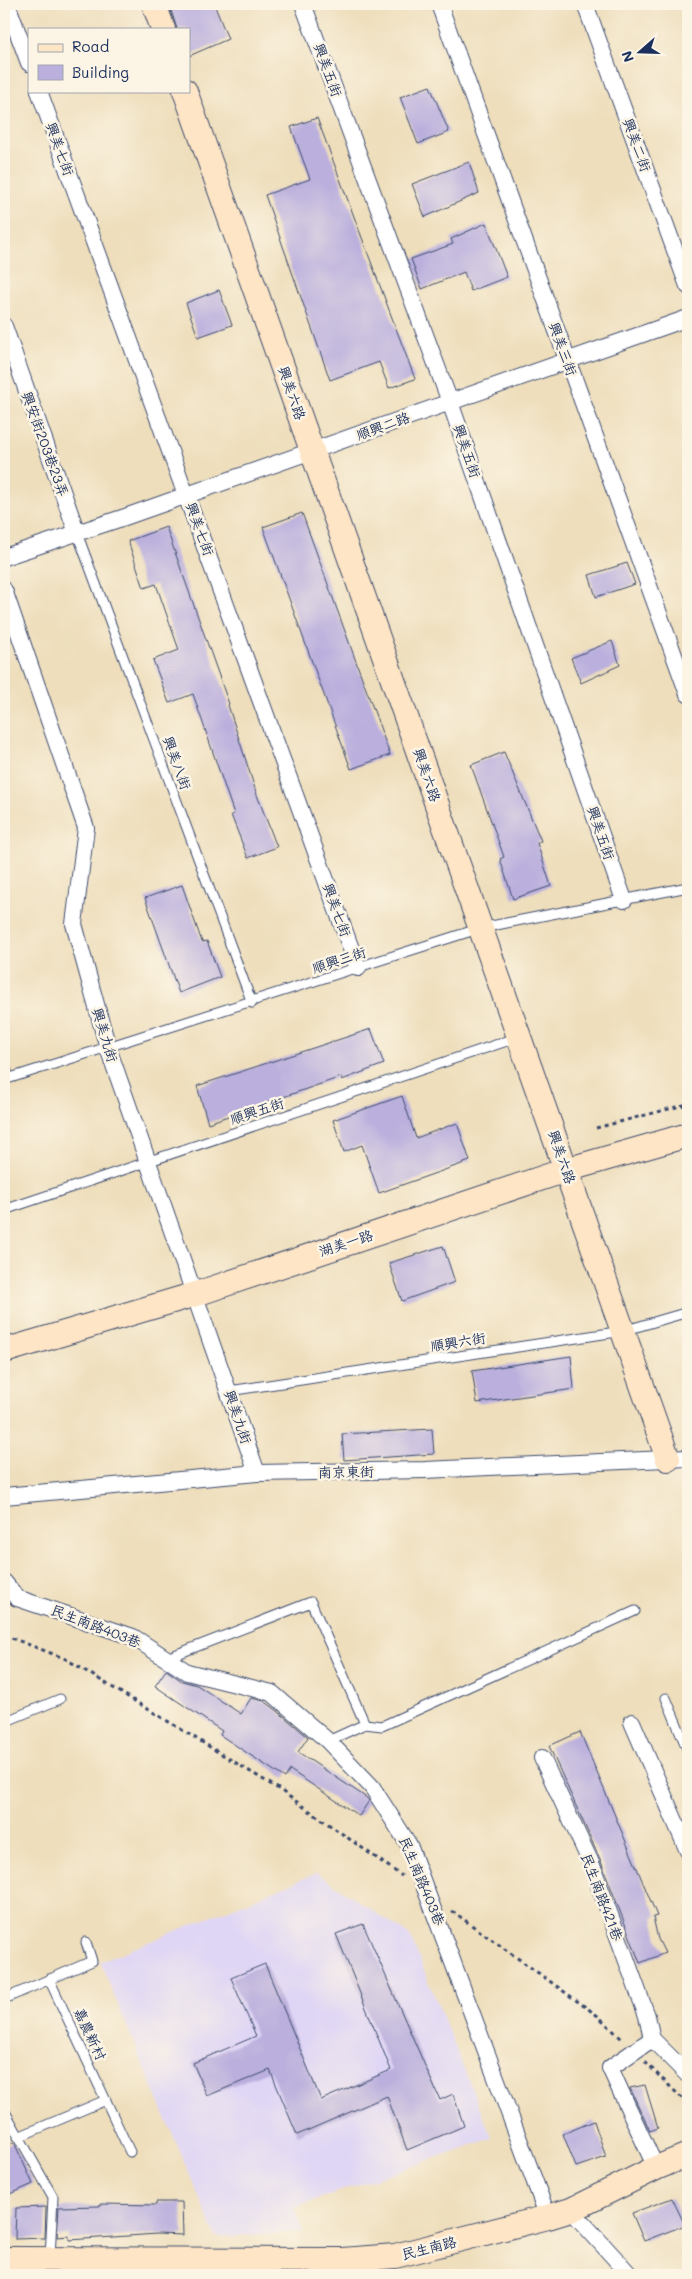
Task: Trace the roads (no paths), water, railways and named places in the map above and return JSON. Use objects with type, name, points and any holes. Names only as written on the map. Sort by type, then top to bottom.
[{"type":"street","points":[[7,4],[28,59]]},
{"type":"street","points":[[154,4],[163,28]]},
{"type":"street","name":"興美五街","points":[[303,4],[450,402],[624,900]]},
{"type":"street","name":"興美三街","points":[[439,4],[688,694]]},
{"type":"street","name":"興美二街","points":[[585,4],[688,286]]},
{"type":"street","name":"興美七街","points":[[39,92],[188,495],[358,968]]},
{"type":"street","name":"興美六路","points":[[185,92],[623,1331],[678,1458]]},
{"type":"street","name":"順興二路","points":[[4,557],[188,495],[567,359],[688,318]]},
{"type":"street","name":"興安街203巷23弄","points":[[4,326],[77,533]]},
{"type":"street","name":"興美九街","points":[[4,590],[86,828],[74,924],[108,1048],[196,1294],[257,1473]]},
{"type":"street","name":"湖美一路","points":[[4,1351],[196,1294],[566,1170],[688,1135]]},
{"type":"street","name":"南京東街","points":[[4,1496],[257,1473],[426,1470],[678,1458]]},
{"type":"street","name":"民生南路403巷","points":[[4,1582],[17,1598],[132,1637],[187,1672],[272,1693],[328,1741],[372,1787],[409,1845],[548,2218]]},
{"type":"street","points":[[632,1722],[688,1851]]},
{"type":"street","name":"民生南路421巷","points":[[542,1758],[591,1864],[647,2016],[652,2039]]},
{"type":"street","points":[[656,2168],[610,2068],[652,2039],[688,2075]]},
{"type":"street","name":"民生南路","points":[[4,2259],[50,2258],[342,2268],[548,2218],[571,2210],[656,2168],[688,2155]]},
{"type":"street","points":[[571,2210],[630,2275]]},
{"type":"lane","name":"興美八街","points":[[77,533],[252,1003]]},
{"type":"lane","name":"順興三街","points":[[6,1079],[252,1003],[480,928],[688,887]]},
{"type":"lane","name":"順興五街","points":[[4,1210],[519,1037]]},
{"type":"lane","points":[[4,1063],[6,1079]]},
{"type":"lane","name":"順興六街","points":[[229,1391],[623,1331],[688,1312]]},
{"type":"lane","points":[[167,1658],[311,1602],[365,1724]]},
{"type":"lane","points":[[328,1741],[365,1724],[382,1726],[635,1611]]},
{"type":"lane","points":[[666,1698],[688,1751]]},
{"type":"lane","points":[[4,1722],[60,1699]]},
{"type":"lane","points":[[4,1998],[92,1961],[86,1942]]},
{"type":"lane","name":"嘉農新村","points":[[49,1979],[130,2152]]},
{"type":"lane","points":[[18,2138],[106,2100]]},
{"type":"lane","points":[[4,2110],[18,2138],[53,2197],[50,2258]]}]
